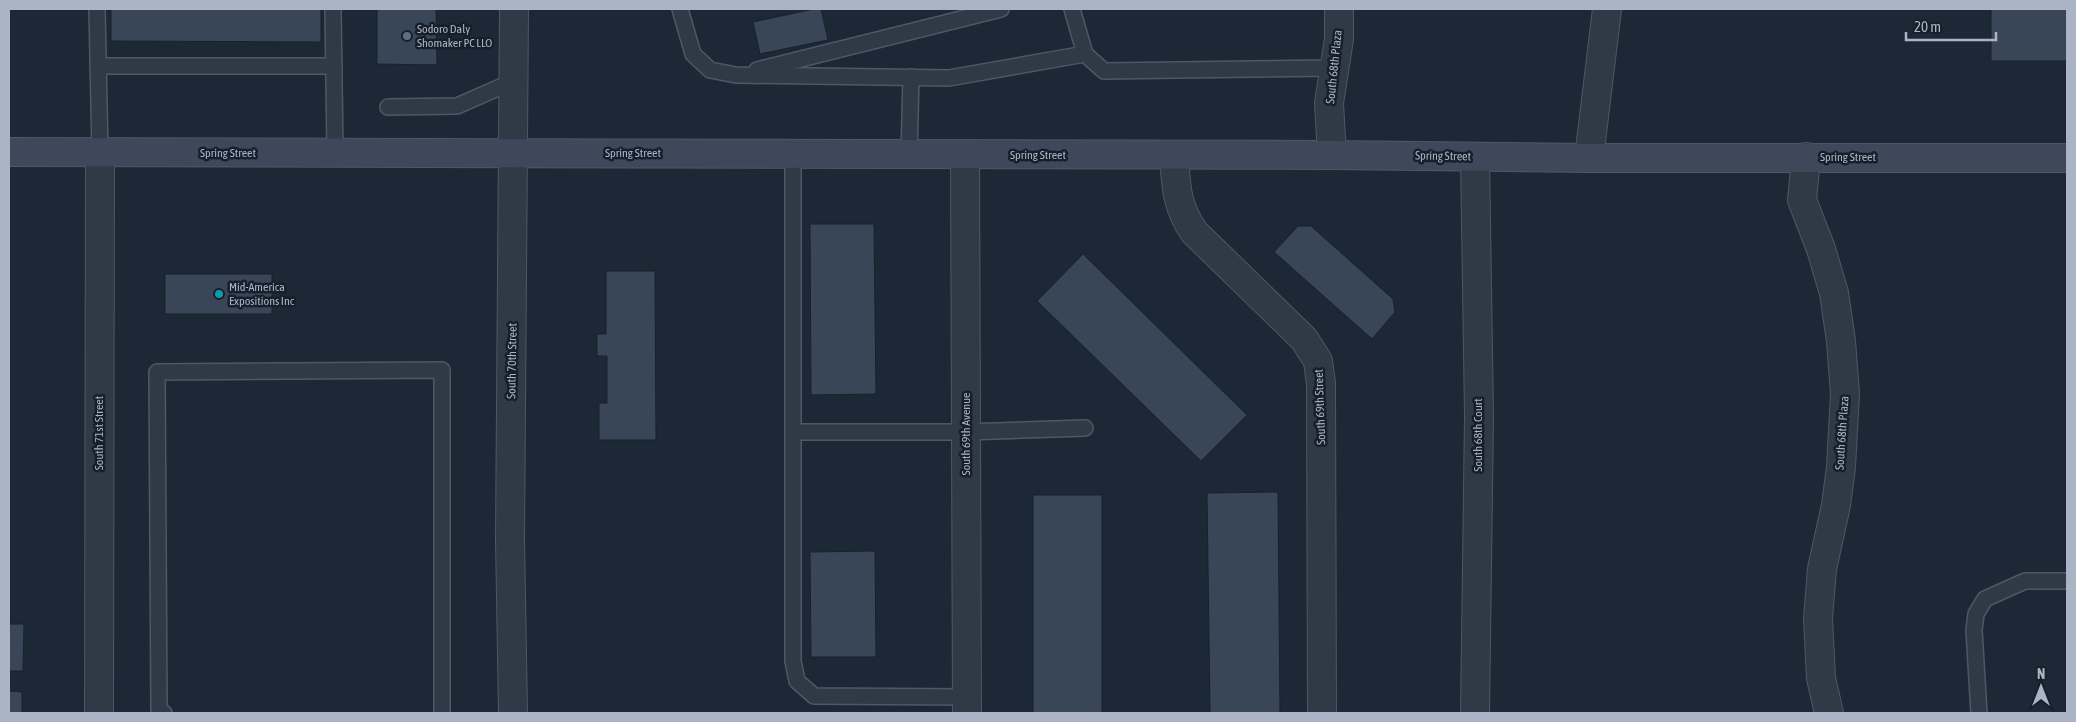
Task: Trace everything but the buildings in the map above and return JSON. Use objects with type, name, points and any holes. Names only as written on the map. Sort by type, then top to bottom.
[{"type":"street","name":"South 70th Street","points":[[513,713],[510,539],[514,9]]},
{"type":"street","name":"South 68th Plaza","points":[[1332,155],[1329,103],[1339,39],[1339,9]]},
{"type":"street","points":[[1589,158],[1607,9]]},
{"type":"street","name":"Spring Street","points":[[9,152],[2067,158]]},
{"type":"street","name":"South 71st Street","points":[[99,713],[100,153]]},
{"type":"street","name":"South 69th Avenue","points":[[965,155],[967,705]]},
{"type":"street","name":"South 69th Street","points":[[1174,155],[1179,203],[1182,213],[1194,232],[1304,339],[1318,360],[1321,384],[1322,713]]},
{"type":"street","name":"South 68th Court","points":[[1475,157],[1478,416],[1475,713]]},
{"type":"street","name":"South 68th Plaza","points":[[1806,157],[1802,200],[1821,249],[1834,293],[1841,341],[1845,394],[1841,467],[1836,505],[1822,569],[1818,618],[1821,678],[1829,713]]},
{"type":"lane","points":[[97,9],[100,153]]},
{"type":"lane","points":[[333,9],[335,153]]},
{"type":"lane","points":[[680,9],[693,54],[710,70],[736,75],[949,78],[1085,54]]},
{"type":"lane","points":[[736,75],[1001,9]]},
{"type":"lane","points":[[1072,9],[1085,54],[1104,71],[1334,68]]},
{"type":"lane","points":[[98,66],[334,66]]},
{"type":"lane","points":[[909,155],[911,77]]},
{"type":"lane","points":[[388,107],[457,106],[514,81]]},
{"type":"lane","points":[[792,154],[792,661],[798,681],[814,696],[967,705]]},
{"type":"lane","points":[[164,713],[159,709],[157,372],[442,370],[442,713]]},
{"type":"lane","points":[[792,432],[966,432],[1085,428]]},
{"type":"lane","points":[[1979,713],[1974,630],[1976,614],[1985,599],[2025,581],[2067,581]]},
{"type":"place","name":"Sodoro Daly Shomaker PC LLO","points":[[407,36]]},
{"type":"place","name":"Mid-America Expositions Inc","points":[[219,294]]}]
